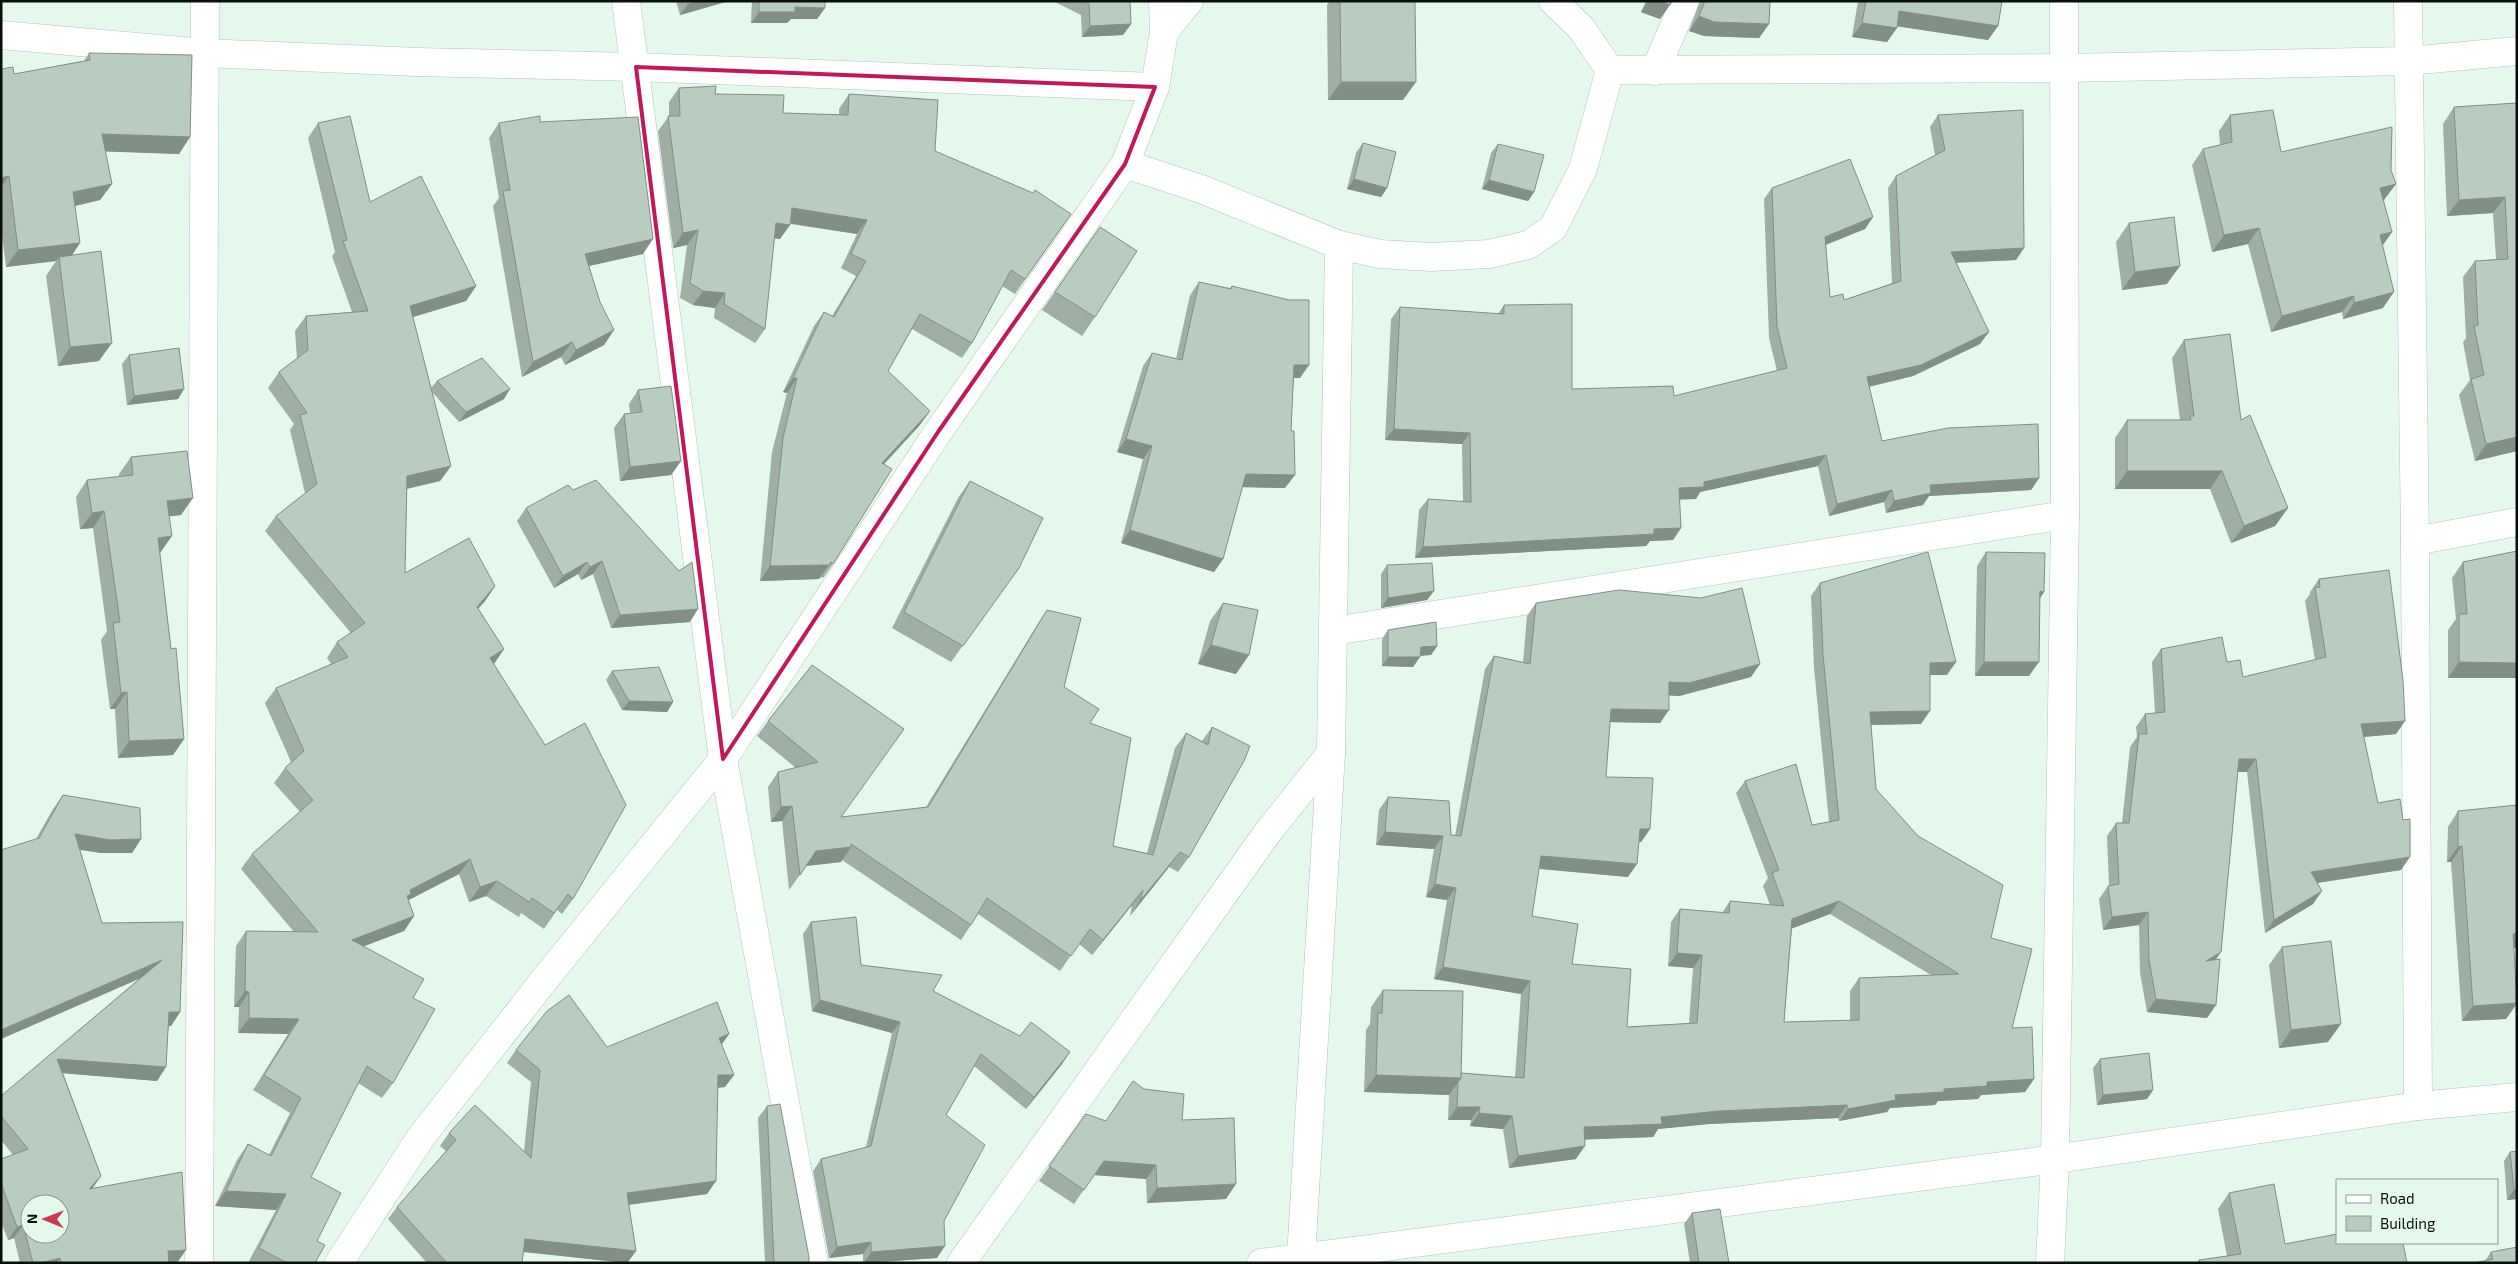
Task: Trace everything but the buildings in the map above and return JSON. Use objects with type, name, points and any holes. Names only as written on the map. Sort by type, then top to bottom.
[{"type":"street","points":[[198,1263],[205,1]]},
{"type":"street","points":[[626,1],[636,67],[723,759],[814,1263]]},
{"type":"street","points":[[339,1263],[421,1137],[545,979],[723,759],[938,432],[1125,164],[1155,86],[1164,32],[1163,1]]},
{"type":"street","points":[[1164,32],[1189,1]]},
{"type":"street","points":[[1125,164],[1201,189],[1340,245],[1380,254],[1431,257],[1489,254],[1528,245],[1553,228],[1583,169],[1610,70],[1581,28],[1553,1]]},
{"type":"street","points":[[1655,71],[1685,1]]},
{"type":"street","points":[[2050,1263],[2055,1159],[2065,515],[2064,1]]},
{"type":"street","points":[[2408,1],[2415,541],[2418,1106]]},
{"type":"street","points":[[1,35],[205,52],[417,62],[636,67],[1155,86]]},
{"type":"street","points":[[1610,70],[2065,68],[2409,61],[2517,51]]},
{"type":"street","points":[[1301,1260],[1331,753],[1340,245]]},
{"type":"street","points":[[1334,631],[2065,515]]},
{"type":"street","points":[[2415,541],[2517,522]]},
{"type":"street","points":[[961,1263],[1268,832],[1331,753]]},
{"type":"street","points":[[1262,1263],[1301,1260],[2055,1159],[2418,1106],[2517,1097]]},
{"type":"highlighted area","points":[[636,67],[1155,87],[1125,164],[938,432],[723,759]]}]
